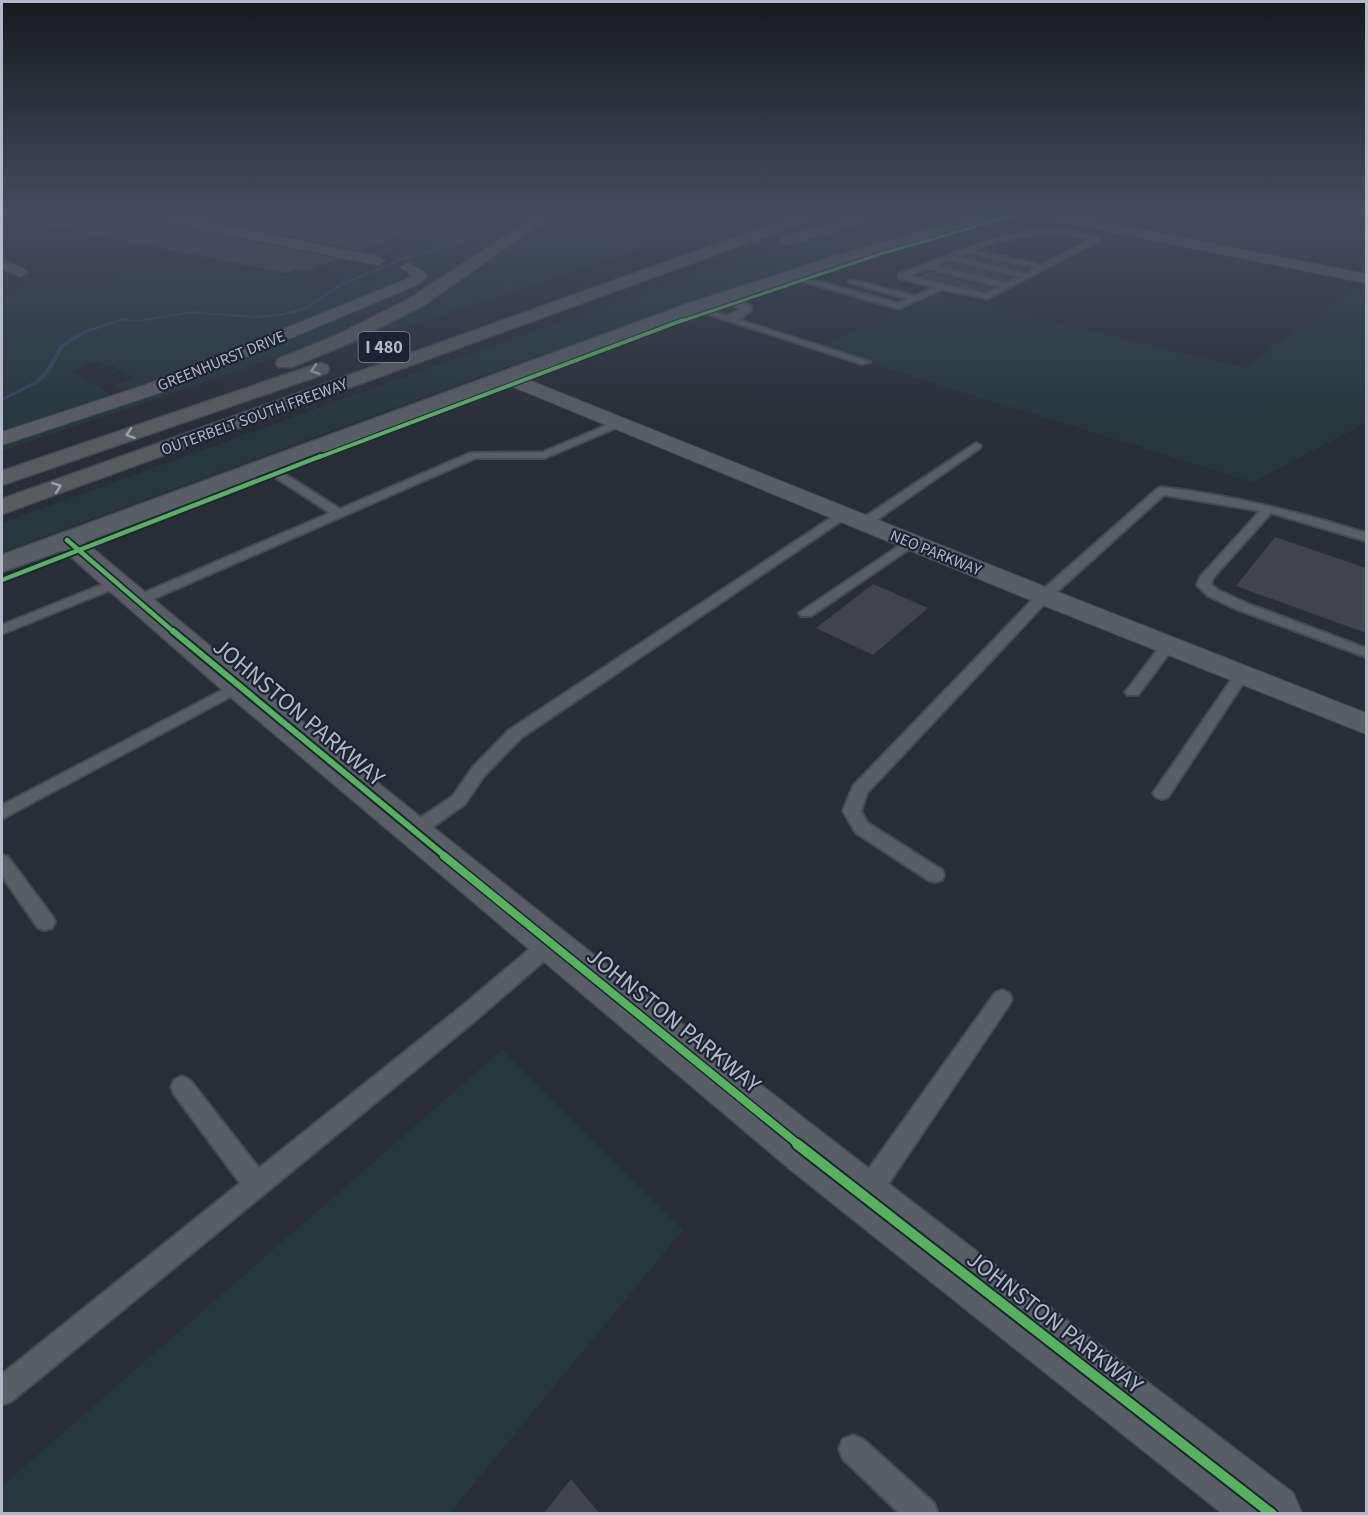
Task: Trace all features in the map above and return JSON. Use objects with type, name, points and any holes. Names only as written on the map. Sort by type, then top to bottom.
[{"type":"highway","points":[[2,462],[235,381],[341,340],[382,321],[444,286]]},
{"type":"highway","name":"OUTERBELT SOUTH FREEWAY","points":[[2,507],[616,286]]},
{"type":"highway","points":[[320,393],[651,286]]},
{"type":"highway","name":"OUTERBELT SOUTH FREEWAY","points":[[2,478],[342,361]]},
{"type":"street","name":"GREENHURST DRIVE","points":[[2,439],[152,388],[403,286]]},
{"type":"street","points":[[2,564],[693,308],[760,286]]},
{"type":"street","name":"NEO PARKWAY","points":[[506,377],[1366,724]]},
{"type":"street","name":"JOHNSTON PARKWAY","points":[[67,540],[238,687],[864,1196],[1272,1514]]},
{"type":"lane","points":[[824,286],[899,306],[941,286],[987,297],[1007,286]]},
{"type":"lane","points":[[867,286],[916,298]]},
{"type":"lane","points":[[723,298],[748,308],[740,315],[726,319]]},
{"type":"lane","points":[[693,308],[865,362]]},
{"type":"lane","points":[[2,630],[128,591],[338,513],[474,454],[545,455],[619,423]]},
{"type":"lane","points":[[414,831],[459,800],[478,772],[514,734],[854,519],[976,446]]},
{"type":"lane","points":[[265,466],[338,513]]},
{"type":"lane","points":[[935,875],[862,828],[852,811],[859,790],[1044,596],[1161,491],[1204,494],[1268,509],[1366,537]]},
{"type":"lane","points":[[1268,509],[1207,577],[1204,585],[1213,593],[1241,606],[1366,653]]},
{"type":"lane","points":[[806,612],[911,542]]},
{"type":"lane","points":[[1133,692],[1168,644]]},
{"type":"lane","points":[[1162,793],[1243,673]]},
{"type":"lane","points":[[2,813],[238,687]]},
{"type":"lane","points":[[2,862],[45,921]]},
{"type":"lane","points":[[2,1391],[463,1018],[552,943]]},
{"type":"lane","points":[[864,1196],[1002,999]]},
{"type":"lane","points":[[182,1087],[257,1185]]},
{"type":"lane","points":[[853,1449],[923,1514]]},
{"type":"shaded area","points":[[34,286],[391,286],[128,392],[115,386],[135,378],[119,370],[101,376],[118,368],[112,365],[99,369],[104,363],[91,362],[73,372],[116,398],[2,434],[2,295]]},
{"type":"shaded area","points":[[409,286],[426,286],[333,335],[235,372],[2,451],[2,443],[42,430]]},
{"type":"shaded area","points":[[456,286],[529,286],[336,350],[431,303]]},
{"type":"shaded area","points":[[736,286],[473,379],[2,552],[2,523],[333,403],[665,287]]},
{"type":"shaded area","points":[[1358,286],[1366,286],[1366,423],[1252,482],[818,347],[940,294],[1244,368]]},
{"type":"shaded area","points":[[502,1050],[683,1230],[450,1513],[2,1513],[2,1486]]},
{"type":"building","points":[[960,286],[993,288],[986,292]]},
{"type":"building","points":[[1275,537],[1366,568],[1366,633],[1236,586]]},
{"type":"building","points":[[873,584],[928,608],[873,655],[816,628]]},
{"type":"building","points":[[571,1479],[600,1514],[543,1514]]},
{"type":"waterway","points":[[2,400],[37,382],[47,372],[62,346],[84,332],[121,320],[138,321],[192,312],[253,317],[279,315],[304,309],[340,286]]},
{"type":"cycle path","points":[[2,580],[156,522],[181,509],[705,312],[784,286]]},
{"type":"cycle path","points":[[67,540],[238,687],[808,1153],[1272,1514]]}]
